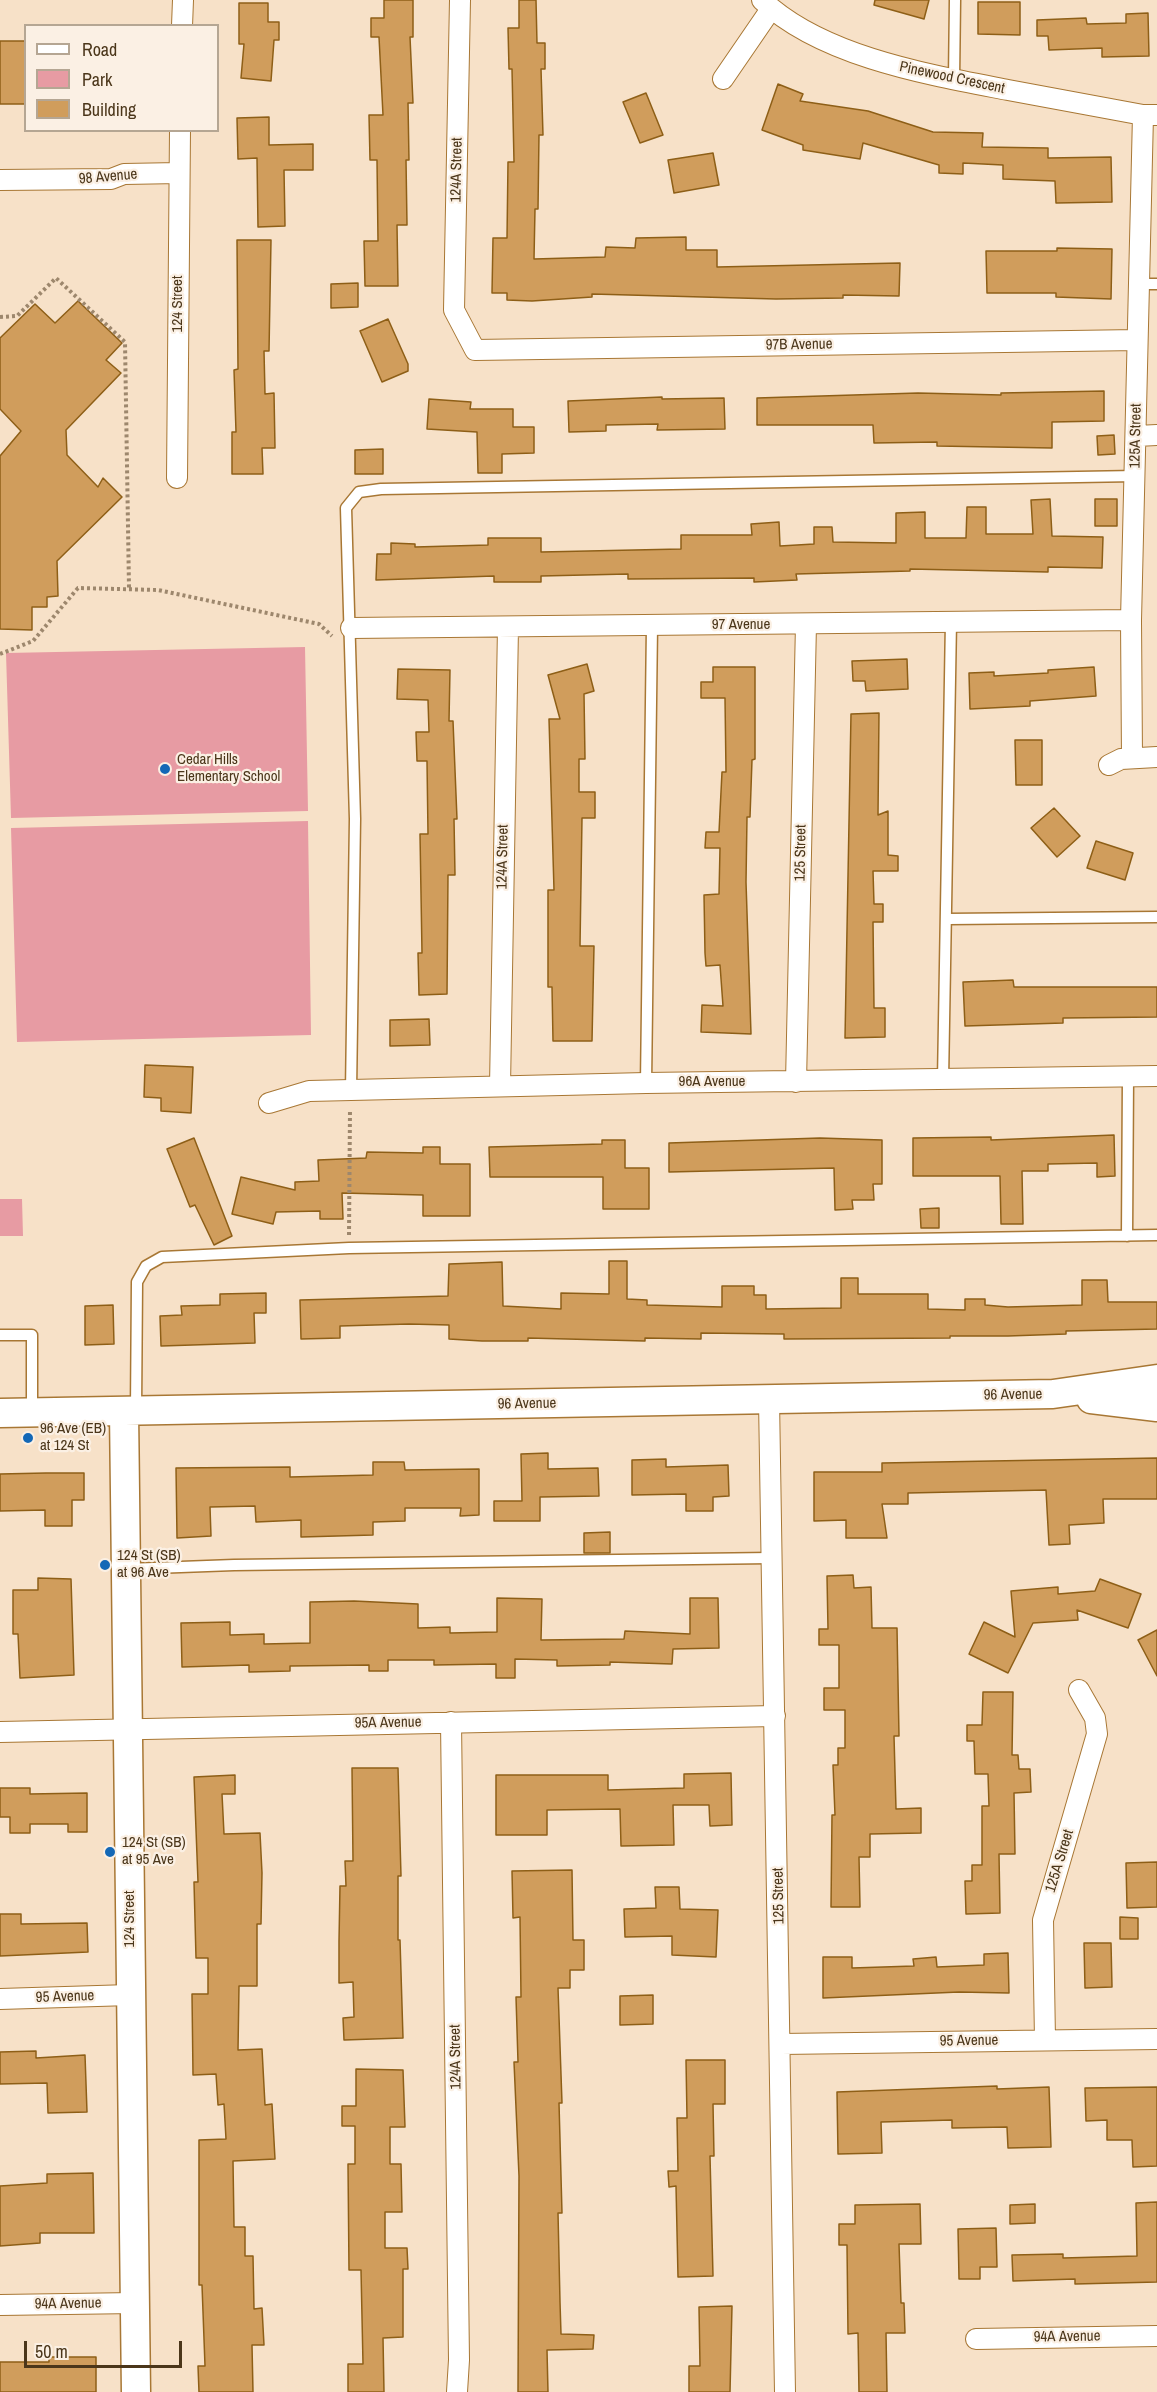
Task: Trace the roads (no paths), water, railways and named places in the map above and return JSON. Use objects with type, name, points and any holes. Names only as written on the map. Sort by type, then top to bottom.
[{"type":"main road","name":"96 Avenue","points":[[0,1413],[1053,1394],[1157,1379]]},
{"type":"main road","name":"96 Avenue","points":[[1053,1394],[1157,1407]]},
{"type":"main road","name":"124 Street","points":[[130,1410],[126,1569],[136,2392]]},
{"type":"street","points":[[182,24],[183,0]]},
{"type":"street","name":"124A Street","points":[[460,0],[454,310],[468,337]]},
{"type":"street","name":"Pinewood Crescent","points":[[723,80],[767,4],[794,24],[862,56],[954,80],[1150,115]]},
{"type":"street","name":"125A Street","points":[[1132,758],[1131,620],[1137,436],[1137,340],[1148,284],[1150,115]]},
{"type":"street","name":"124 Street","points":[[177,478],[180,132]]},
{"type":"street","name":"98 Avenue","points":[[0,180],[111,179],[124,174],[179,173]]},
{"type":"street","name":"97B Avenue","points":[[468,337],[475,350],[1137,340]]},
{"type":"street","points":[[1137,436],[1157,435]]},
{"type":"street","name":"97 Avenue","points":[[351,631],[1131,620]]},
{"type":"street","name":"125 Street","points":[[796,1082],[806,624]]},
{"type":"street","name":"124A Street","points":[[500,1086],[508,627]]},
{"type":"street","points":[[1109,765],[1132,758],[1157,758]]},
{"type":"street","name":"96A Avenue","points":[[269,1103],[309,1091],[350,1100],[500,1086],[1157,1076]]},
{"type":"street","name":"125 Street","points":[[770,1400],[785,2392]]},
{"type":"street","name":"125A Street","points":[[1045,2040],[1043,1920],[1097,1734],[1095,1718],[1079,1690]]},
{"type":"street","name":"95A Avenue","points":[[0,1732],[776,1716]]},
{"type":"street","name":"124A Street","points":[[451,1722],[459,2354],[457,2392]]},
{"type":"street","name":"95 Avenue","points":[[0,2000],[130,1995]]},
{"type":"street","name":"95 Avenue","points":[[781,2044],[1157,2039]]},
{"type":"street","name":"94A Avenue","points":[[0,2305],[135,2303]]},
{"type":"street","name":"94A Avenue","points":[[976,2339],[1157,2336]]},
{"type":"lane","points":[[954,80],[956,0]]},
{"type":"lane","points":[[350,1100],[356,819],[351,631],[347,601],[346,508],[359,492],[381,489],[1136,476]]},
{"type":"lane","points":[[943,1080],[948,919],[951,621]]},
{"type":"lane","points":[[646,1083],[652,626]]},
{"type":"lane","points":[[948,919],[1157,917]]},
{"type":"lane","points":[[1128,1077],[1128,1236]]},
{"type":"lane","points":[[130,1410],[137,1282],[146,1266],[162,1257],[360,1248],[1157,1235]]},
{"type":"lane","points":[[0,1335],[32,1335],[32,1413]]},
{"type":"lane","points":[[126,1569],[234,1565],[771,1558]]},
{"type":"place","name":"Cedar Hills Elementary School","points":[[165,769]]},
{"type":"place","name":"96 Ave (EB) at 124 St","points":[[28,1438]]},
{"type":"place","name":"124 St (SB) at 96 Ave","points":[[105,1565]]},
{"type":"place","name":"124 St (SB) at 95 Ave","points":[[110,1852]]}]
